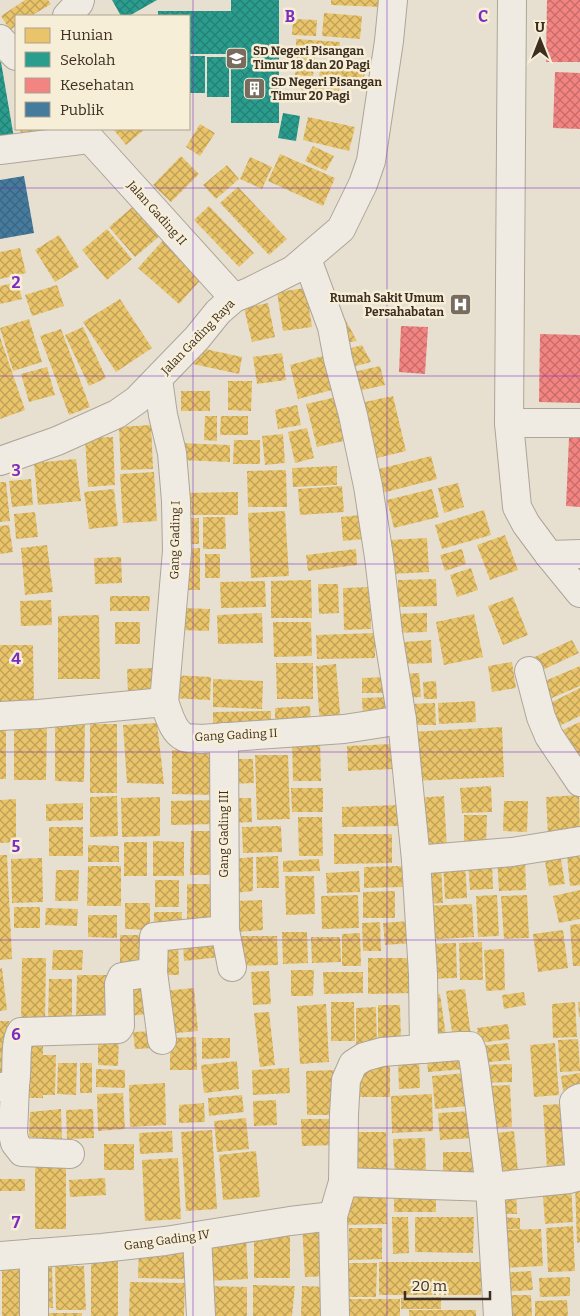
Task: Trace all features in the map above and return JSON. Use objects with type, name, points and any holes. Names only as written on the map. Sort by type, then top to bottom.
[{"type":"street","points":[[68,15],[80,0]]},
{"type":"street","name":"Jalan Gading Raya","points":[[0,461],[57,441],[117,414],[137,400],[197,338],[218,312],[234,298],[293,270],[341,229],[363,184],[371,161],[389,41],[393,0]]},
{"type":"street","points":[[512,0],[509,423],[517,507],[526,524],[548,555],[580,593]]},
{"type":"street","points":[[0,38],[15,55]]},
{"type":"street","points":[[0,150],[85,134]]},
{"type":"street","name":"Jalan Gading II","points":[[85,134],[234,298]]},
{"type":"street","points":[[307,259],[332,327],[368,486],[380,556],[388,633],[402,720],[416,860],[424,1049]]},
{"type":"street","name":"Gang Gading I","points":[[158,379],[163,415],[172,453],[176,501],[177,551],[164,702]]},
{"type":"street","points":[[509,423],[580,424]]},
{"type":"street","points":[[548,555],[580,554]]},
{"type":"street","points":[[529,671],[541,718],[549,736],[580,782]]},
{"type":"street","points":[[0,716],[164,702]]},
{"type":"street","name":"Gang Gading II","points":[[164,702],[176,730],[185,737],[200,739],[344,729],[402,720]]},
{"type":"street","name":"Gang Gading III","points":[[224,737],[225,930],[232,967]]},
{"type":"street","points":[[416,860],[512,852],[580,841]]},
{"type":"street","points":[[162,1040],[153,972],[154,937],[225,930]]},
{"type":"street","points":[[70,1154],[22,1152],[15,1143],[8,1086],[17,1073],[17,1038],[21,1032],[118,1029],[120,1026],[119,984],[122,977],[153,972]]},
{"type":"street","points":[[335,1316],[333,1216],[343,1182],[346,1080],[353,1064],[364,1057],[382,1052],[470,1046],[490,1187],[498,1316]]},
{"type":"street","points":[[343,1182],[490,1187],[569,1179],[580,1176],[574,1102],[580,1098]]},
{"type":"street","name":"Gang Gading IV","points":[[0,1256],[102,1248],[333,1216]]},
{"type":"street","points":[[197,1236],[201,1316]]},
{"type":"street","points":[[34,1253],[34,1316]]},
{"type":"building: Hunian","points":[[25,0],[48,0],[51,4],[33,15],[15,15],[15,27],[10,30],[1,16]]},
{"type":"building: Hunian","points":[[331,0],[383,0],[383,7],[331,5]]},
{"type":"building: Hunian","points":[[324,13],[362,16],[360,39],[322,36]]},
{"type":"building: Hunian","points":[[293,19],[317,20],[316,36],[292,35]]},
{"type":"building: Hunian","points":[[296,39],[340,42],[339,54],[296,52]]},
{"type":"building: Hunian","points":[[297,54],[315,56],[313,76],[295,75]]},
{"type":"building: Hunian","points":[[320,61],[365,66],[364,84],[319,80]]},
{"type":"building: Hunian","points":[[303,80],[340,86],[337,99],[301,93]]},
{"type":"building: Hunian","points":[[308,117],[355,127],[349,151],[303,140]]},
{"type":"building: Hunian","points":[[200,124],[215,133],[200,156],[186,147]]},
{"type":"building: Hunian","points":[[20,130],[53,130],[54,132],[22,138]]},
{"type":"building: Hunian","points":[[114,130],[144,130],[126,145]]},
{"type":"building: Hunian","points":[[313,146],[334,156],[326,171],[305,161]]},
{"type":"building: Hunian","points":[[280,154],[335,178],[323,206],[268,181]]},
{"type":"building: Hunian","points":[[181,156],[199,174],[171,202],[153,185]]},
{"type":"building: Hunian","points":[[250,157],[272,167],[262,189],[240,179]]},
{"type":"building: Hunian","points":[[227,165],[239,179],[216,199],[203,185]]},
{"type":"building: Hunian","points":[[238,187],[287,239],[269,255],[220,203]]},
{"type":"building: Hunian","points":[[136,204],[162,234],[135,257],[109,227]]},
{"type":"building: Hunian","points":[[209,206],[254,253],[239,267],[194,220]]},
{"type":"building: Hunian","points":[[107,229],[132,259],[107,280],[82,250]]},
{"type":"building: Hunian","points":[[59,235],[79,267],[55,282],[35,250]]},
{"type":"building: Hunian","points":[[166,237],[207,273],[179,304],[138,268]]},
{"type":"building: Hunian","points":[[20,248],[26,273],[0,279],[0,252]]},
{"type":"building: Hunian","points":[[18,282],[22,299],[0,304],[0,286]]},
{"type":"building: Hunian","points":[[57,285],[64,306],[32,316],[25,295]]},
{"type":"building: Hunian","points":[[306,288],[312,327],[283,331],[277,292]]},
{"type":"building: Hunian","points":[[120,299],[152,348],[116,372],[83,322]]},
{"type":"building: Hunian","points":[[268,303],[275,337],[252,342],[244,308]]},
{"type":"building: Hunian","points":[[29,319],[42,362],[13,371],[0,328]]},
{"type":"building: Hunian","points":[[345,319],[357,341],[338,344],[334,320]]},
{"type":"building: Hunian","points":[[83,327],[106,378],[89,386],[65,335]]},
{"type":"building: Hunian","points":[[61,329],[90,407],[69,415],[40,336]]},
{"type":"building: Hunian","points":[[0,337],[25,410],[0,419]]},
{"type":"building: Hunian","points":[[362,345],[371,362],[345,369],[341,351]]},
{"type":"building: Hunian","points":[[196,347],[242,357],[239,374],[193,364]]},
{"type":"building: Hunian","points":[[282,353],[286,380],[257,384],[253,357]]},
{"type":"building: Hunian","points":[[323,356],[332,390],[298,399],[290,365]]},
{"type":"building: Hunian","points":[[380,366],[385,385],[349,393],[345,374]]},
{"type":"building: Hunian","points":[[47,367],[55,395],[29,402],[21,374]]},
{"type":"building: Hunian","points":[[228,381],[252,381],[251,411],[228,410]]},
{"type":"building: Hunian","points":[[181,391],[210,391],[210,411],[181,411]]},
{"type":"building: Hunian","points":[[393,396],[406,451],[373,459],[360,403]]},
{"type":"building: Hunian","points":[[337,397],[348,440],[317,447],[306,404]]},
{"type":"building: Hunian","points":[[297,405],[301,425],[278,429],[275,410]]},
{"type":"building: Hunian","points":[[205,416],[217,416],[217,441],[204,440]]},
{"type":"building: Hunian","points":[[221,416],[248,416],[248,435],[220,435]]},
{"type":"building: Hunian","points":[[151,425],[153,469],[121,470],[119,427]]},
{"type":"building: Hunian","points":[[307,428],[314,458],[295,463],[288,432]]},
{"type":"building: Hunian","points":[[283,434],[285,463],[265,465],[262,436]]},
{"type":"building: Hunian","points":[[113,437],[115,485],[88,487],[85,438]]},
{"type":"building: Hunian","points":[[234,440],[260,440],[260,464],[233,464]]},
{"type":"building: Hunian","points":[[179,443],[230,445],[230,462],[178,460]]},
{"type":"building: Hunian","points":[[431,456],[437,479],[378,494],[371,471]]},
{"type":"building: Hunian","points":[[76,459],[81,501],[38,505],[34,463]]},
{"type":"building: Hunian","points":[[337,466],[337,485],[293,487],[292,468]]},
{"type":"building: Hunian","points":[[286,470],[287,507],[248,507],[247,471]]},
{"type":"building: Hunian","points":[[154,472],[157,521],[123,523],[120,474]]},
{"type":"building: Hunian","points":[[31,479],[33,505],[12,507],[9,481]]},
{"type":"building: Hunian","points":[[0,482],[6,482],[10,521],[0,522]]},
{"type":"building: Hunian","points":[[458,483],[464,507],[444,513],[438,488]]},
{"type":"building: Hunian","points":[[342,486],[344,512],[300,515],[298,489]]},
{"type":"building: Hunian","points":[[114,489],[118,526],[89,529],[84,492]]},
{"type":"building: Hunian","points":[[432,489],[439,517],[394,528],[387,500]]},
{"type":"building: Hunian","points":[[238,492],[238,515],[181,515],[181,493]]},
{"type":"building: Hunian","points":[[484,510],[491,535],[442,549],[435,525]]},
{"type":"building: Hunian","points":[[285,511],[289,576],[251,578],[248,513]]},
{"type":"building: Hunian","points":[[35,512],[38,537],[16,539],[14,514]]},
{"type":"building: Hunian","points":[[361,515],[363,539],[343,541],[341,517]]},
{"type":"building: Hunian","points":[[203,517],[225,517],[226,549],[203,549]]},
{"type":"building: Hunian","points":[[179,518],[199,518],[199,544],[179,544]]},
{"type":"building: Hunian","points":[[9,525],[13,552],[0,554],[0,526]]},
{"type":"building: Hunian","points":[[505,535],[518,570],[490,580],[477,545]]},
{"type":"building: Hunian","points":[[427,538],[429,572],[391,574],[389,540]]},
{"type":"building: Hunian","points":[[47,545],[53,592],[25,595],[21,548]]},
{"type":"building: Hunian","points":[[200,548],[200,590],[179,590],[179,549]]},
{"type":"building: Hunian","points":[[356,549],[357,565],[308,571],[306,555]]},
{"type":"building: Hunian","points":[[462,549],[466,564],[445,571],[440,555]]},
{"type":"building: Hunian","points":[[205,554],[220,554],[220,578],[205,578]]},
{"type":"building: Hunian","points":[[121,557],[122,583],[95,584],[94,558]]},
{"type":"building: Hunian","points":[[471,568],[478,590],[457,597],[450,575]]},
{"type":"building: Hunian","points":[[436,579],[437,606],[398,607],[398,580]]},
{"type":"building: Hunian","points":[[311,580],[312,618],[271,618],[271,581]]},
{"type":"building: Hunian","points":[[265,581],[266,607],[221,608],[220,582]]},
{"type":"building: Hunian","points":[[318,584],[338,584],[339,613],[319,614]]},
{"type":"building: Hunian","points":[[370,587],[371,629],[344,630],[343,588]]},
{"type":"building: Hunian","points":[[110,596],[150,596],[149,611],[110,611]]},
{"type":"building: Hunian","points":[[513,597],[528,635],[503,645],[488,606]]},
{"type":"building: Hunian","points":[[51,600],[52,625],[21,626],[20,601]]},
{"type":"building: Hunian","points":[[180,608],[210,609],[209,631],[179,630]]},
{"type":"building: Hunian","points":[[262,613],[263,643],[218,644],[217,615]]},
{"type":"building: Hunian","points":[[427,613],[427,632],[392,633],[392,614]]},
{"type":"building: Hunian","points":[[474,614],[483,657],[444,665],[436,622]]},
{"type":"building: Hunian","points":[[99,615],[100,679],[58,679],[58,616]]},
{"type":"building: Hunian","points":[[115,622],[140,622],[140,644],[115,644]]},
{"type":"building: Hunian","points":[[273,622],[311,622],[312,656],[274,657]]},
{"type":"building: Hunian","points":[[375,633],[375,658],[317,659],[316,635]]},
{"type":"building: Hunian","points":[[431,640],[432,663],[405,664],[404,642]]},
{"type":"building: Hunian","points":[[572,640],[579,653],[536,673],[530,659]]},
{"type":"building: Hunian","points":[[0,645],[33,645],[34,705],[0,705]]},
{"type":"building: Hunian","points":[[512,662],[516,688],[492,692],[488,666]]},
{"type":"building: Hunian","points":[[276,663],[313,663],[313,699],[277,699]]},
{"type":"building: Hunian","points":[[336,664],[341,725],[320,726],[316,666]]},
{"type":"building: Hunian","points":[[580,666],[580,686],[545,701],[538,684]]},
{"type":"building: Hunian","points":[[154,668],[155,694],[128,694],[127,669]]},
{"type":"building: Hunian","points":[[419,673],[421,697],[404,698],[403,674]]},
{"type":"building: Hunian","points":[[170,675],[211,677],[210,700],[169,698]]},
{"type":"building: Hunian","points":[[389,677],[389,693],[362,693],[362,678]]},
{"type":"building: Hunian","points":[[213,679],[263,681],[262,709],[213,707]]},
{"type":"building: Hunian","points":[[436,681],[437,699],[424,699],[423,682]]},
{"type":"building: Hunian","points":[[580,688],[580,716],[555,728],[544,706]]},
{"type":"building: Hunian","points":[[389,697],[389,719],[363,720],[362,698]]},
{"type":"building: Hunian","points":[[475,701],[476,722],[439,724],[438,703]]},
{"type":"building: Hunian","points":[[435,703],[436,725],[408,725],[408,704]]},
{"type":"building: Hunian","points":[[310,706],[311,727],[275,729],[275,708]]},
{"type":"building: Hunian","points":[[271,711],[271,732],[213,733],[213,712]]},
{"type":"building: Hunian","points":[[580,722],[580,773],[556,733]]},
{"type":"building: Hunian","points":[[157,723],[164,784],[127,783],[123,725]]},
{"type":"building: Hunian","points":[[0,724],[6,724],[6,779],[0,779]]},
{"type":"building: Hunian","points":[[90,724],[117,724],[117,793],[90,793]]},
{"type":"building: Hunian","points":[[55,725],[85,725],[84,782],[55,781]]},
{"type":"building: Hunian","points":[[14,727],[47,727],[46,780],[14,780]]},
{"type":"building: Hunian","points":[[502,727],[504,777],[413,781],[410,732]]},
{"type":"building: Hunian","points":[[292,739],[320,739],[321,781],[293,781]]},
{"type":"building: Hunian","points":[[393,744],[394,769],[348,771],[347,746]]},
{"type":"building: Hunian","points":[[172,750],[214,751],[213,795],[172,794]]},
{"type":"building: Hunian","points":[[255,755],[288,755],[290,819],[257,820]]},
{"type":"building: Hunian","points":[[229,759],[253,759],[254,783],[229,784]]},
{"type":"building: Hunian","points":[[491,786],[492,812],[462,813],[460,788]]},
{"type":"building: Hunian","points":[[291,788],[323,788],[323,812],[292,812]]},
{"type":"building: Hunian","points":[[579,795],[580,835],[548,836],[546,797]]},
{"type":"building: Hunian","points":[[117,796],[118,836],[90,837],[90,797]]},
{"type":"building: Hunian","points":[[444,796],[447,849],[418,851],[416,798]]},
{"type":"building: Hunian","points":[[160,797],[160,836],[122,837],[121,798]]},
{"type":"building: Hunian","points":[[231,798],[251,798],[252,822],[232,823]]},
{"type":"building: Hunian","points":[[16,799],[16,842],[0,843],[0,800]]},
{"type":"building: Hunian","points":[[216,800],[217,824],[171,825],[171,801]]},
{"type":"building: Hunian","points":[[504,801],[528,801],[527,832],[503,831]]},
{"type":"building: Hunian","points":[[83,803],[83,820],[46,821],[46,804]]},
{"type":"building: Hunian","points":[[398,805],[399,826],[342,827],[342,807]]},
{"type":"building: Hunian","points":[[464,815],[487,815],[486,848],[464,848]]},
{"type":"building: Hunian","points":[[298,817],[322,817],[323,856],[299,856]]},
{"type":"building: Hunian","points":[[281,826],[282,852],[243,853],[242,827]]},
{"type":"building: Hunian","points":[[49,827],[83,827],[83,856],[49,856]]},
{"type":"building: Hunian","points":[[191,831],[219,831],[218,875],[190,875]]},
{"type":"building: Hunian","points":[[334,834],[392,834],[392,863],[334,864]]},
{"type":"building: Hunian","points":[[153,841],[184,842],[184,876],[153,876]]},
{"type":"building: Hunian","points":[[124,842],[147,842],[147,876],[124,876]]},
{"type":"building: Hunian","points":[[88,845],[119,846],[119,862],[88,862]]},
{"type":"building: Hunian","points":[[578,845],[580,885],[570,886],[566,846]]},
{"type":"building: Hunian","points":[[560,853],[565,884],[549,886],[544,855]]},
{"type":"building: Hunian","points":[[0,855],[7,855],[12,959],[0,960]]},
{"type":"building: Hunian","points":[[278,856],[279,888],[257,888],[256,857]]},
{"type":"building: Hunian","points":[[253,857],[253,891],[234,893],[233,859]]},
{"type":"building: Hunian","points":[[42,858],[43,902],[12,903],[11,859]]},
{"type":"building: Hunian","points":[[525,858],[526,890],[499,891],[497,859]]},
{"type":"building: Hunian","points":[[319,859],[320,871],[283,872],[283,861]]},
{"type":"building: Hunian","points":[[492,860],[493,889],[470,890],[468,861]]},
{"type":"building: Hunian","points":[[465,861],[467,898],[445,899],[443,862]]},
{"type":"building: Hunian","points":[[441,862],[443,903],[422,904],[420,863]]},
{"type":"building: Hunian","points":[[88,866],[121,866],[121,906],[87,906]]},
{"type":"building: Hunian","points":[[402,866],[403,887],[364,888],[364,867]]},
{"type":"building: Hunian","points":[[56,870],[79,870],[78,901],[55,901]]},
{"type":"building: Hunian","points":[[359,871],[360,892],[327,893],[326,873]]},
{"type":"building: Hunian","points":[[285,876],[314,876],[315,914],[286,915]]},
{"type":"building: Hunian","points":[[155,880],[179,880],[179,907],[155,907]]},
{"type":"building: Hunian","points":[[187,884],[218,884],[218,926],[187,926]]},
{"type":"building: Hunian","points":[[580,890],[580,919],[559,923],[553,896]]},
{"type":"building: Hunian","points":[[395,891],[395,918],[363,918],[363,892]]},
{"type":"building: Hunian","points":[[358,895],[359,928],[322,929],[321,896]]},
{"type":"building: Hunian","points":[[497,895],[499,936],[478,937],[476,896]]},
{"type":"building: Hunian","points":[[527,895],[529,938],[504,939],[501,896]]},
{"type":"building: Hunian","points":[[262,900],[263,930],[238,932],[236,901]]},
{"type":"building: Hunian","points":[[125,903],[150,903],[150,930],[125,929]]},
{"type":"building: Hunian","points":[[472,904],[474,937],[424,940],[423,906]]},
{"type":"building: Hunian","points":[[14,907],[40,907],[40,928],[14,928]]},
{"type":"building: Hunian","points":[[46,908],[78,909],[77,926],[45,925]]},
{"type":"building: Hunian","points":[[154,912],[182,912],[181,930],[154,930]]},
{"type":"building: Hunian","points":[[88,915],[117,915],[117,938],[88,937]]},
{"type":"building: Hunian","points":[[409,921],[411,943],[385,945],[383,923]]},
{"type":"building: Hunian","points":[[380,922],[381,951],[363,951],[362,923]]},
{"type":"building: Hunian","points":[[580,924],[580,966],[573,966],[570,925]]},
{"type":"building: Hunian","points":[[563,930],[568,968],[538,972],[533,934]]},
{"type":"building: Hunian","points":[[282,932],[307,932],[308,963],[283,964]]},
{"type":"building: Hunian","points":[[360,933],[361,966],[342,966],[342,934]]},
{"type":"building: Hunian","points":[[120,935],[148,935],[148,967],[120,967]]},
{"type":"building: Hunian","points":[[236,936],[277,936],[278,965],[237,966]]},
{"type":"building: Hunian","points":[[311,937],[340,937],[341,962],[312,963]]},
{"type":"building: Hunian","points":[[160,941],[178,941],[179,975],[162,975]]},
{"type":"building: Hunian","points":[[216,941],[221,957],[184,961],[183,943]]},
{"type":"building: Hunian","points":[[482,942],[483,980],[460,980],[459,943]]},
{"type":"building: Hunian","points":[[456,943],[457,978],[426,979],[425,944]]},
{"type":"building: Hunian","points":[[504,949],[505,990],[486,991],[484,950]]},
{"type":"building: Hunian","points":[[53,950],[83,950],[82,970],[52,970]]},
{"type":"building: Hunian","points":[[22,958],[46,958],[45,1023],[21,1023]]},
{"type":"building: Hunian","points":[[368,958],[411,958],[412,993],[368,994]]},
{"type":"building: Hunian","points":[[2,968],[7,1010],[0,1011],[0,969]]},
{"type":"building: Hunian","points":[[291,970],[314,970],[313,996],[291,996]]},
{"type":"building: Hunian","points":[[269,971],[271,1004],[253,1005],[251,972]]},
{"type":"building: Hunian","points":[[323,972],[363,972],[363,993],[324,994]]},
{"type":"building: Hunian","points":[[77,975],[108,975],[108,1024],[76,1024]]},
{"type":"building: Hunian","points":[[49,979],[72,979],[72,1026],[48,1025]]},
{"type":"building: Hunian","points":[[144,981],[149,1014],[129,1016],[126,984]]},
{"type":"building: Hunian","points":[[194,988],[198,1031],[166,1034],[163,991]]},
{"type":"building: Hunian","points":[[465,989],[471,1037],[453,1039],[446,991]]},
{"type":"building: Hunian","points":[[524,992],[526,1005],[504,1009],[502,995]]},
{"type":"building: Hunian","points":[[440,994],[446,1036],[430,1038],[424,996]]},
{"type":"building: Hunian","points":[[331,1002],[354,1002],[355,1041],[331,1041]]},
{"type":"building: Hunian","points":[[575,1002],[577,1037],[553,1038],[552,1004]]},
{"type":"building: Hunian","points":[[578,1002],[580,1002],[580,1017],[579,1017]]},
{"type":"building: Hunian","points":[[326,1004],[329,1062],[300,1064],[297,1006]]},
{"type":"building: Hunian","points":[[378,1005],[400,1005],[401,1042],[378,1042]]},
{"type":"building: Hunian","points":[[376,1007],[377,1047],[356,1047],[356,1008]]},
{"type":"building: Hunian","points":[[269,1012],[275,1065],[260,1067],[254,1013]]},
{"type":"building: Hunian","points":[[0,1021],[9,1021],[13,1079],[0,1080]]},
{"type":"building: Hunian","points":[[508,1024],[510,1039],[479,1043],[477,1028]]},
{"type":"building: Hunian","points":[[155,1031],[156,1048],[135,1049],[133,1032]]},
{"type":"building: Hunian","points":[[98,1034],[119,1035],[118,1066],[98,1065]]},
{"type":"building: Hunian","points":[[196,1037],[197,1070],[170,1070],[170,1038]]},
{"type":"building: Hunian","points":[[202,1038],[230,1038],[230,1058],[202,1059]]},
{"type":"building: Hunian","points":[[578,1039],[580,1071],[560,1072],[558,1040]]},
{"type":"building: Hunian","points":[[24,1040],[43,1040],[43,1055],[56,1055],[55,1095],[43,1095],[43,1098],[24,1098]]},
{"type":"building: Hunian","points":[[508,1043],[510,1060],[481,1063],[479,1046]]},
{"type":"building: Hunian","points":[[555,1043],[559,1095],[534,1097],[530,1045]]},
{"type":"building: Hunian","points":[[466,1046],[467,1069],[428,1072],[426,1050]]},
{"type":"building: Hunian","points":[[419,1058],[420,1088],[399,1089],[398,1059]]},
{"type":"building: Hunian","points":[[237,1061],[239,1089],[204,1093],[201,1065]]},
{"type":"building: Hunian","points":[[58,1063],[77,1063],[76,1095],[57,1094]]},
{"type":"building: Hunian","points":[[80,1063],[92,1063],[92,1093],[80,1093]]},
{"type":"building: Hunian","points":[[512,1064],[512,1082],[482,1083],[481,1065]]},
{"type":"building: Hunian","points":[[357,1065],[390,1065],[390,1097],[356,1097]]},
{"type":"building: Hunian","points":[[289,1068],[290,1093],[253,1095],[252,1070]]},
{"type":"building: Hunian","points":[[96,1069],[125,1070],[125,1088],[96,1087]]},
{"type":"building: Hunian","points":[[337,1070],[337,1115],[307,1115],[306,1071]]},
{"type":"building: Hunian","points":[[466,1073],[468,1106],[435,1109],[432,1076]]},
{"type":"building: Hunian","points":[[580,1073],[580,1089],[563,1091],[561,1076]]},
{"type":"building: Hunian","points":[[165,1083],[166,1125],[130,1127],[129,1085]]},
{"type":"building: Hunian","points":[[510,1085],[512,1127],[489,1128],[487,1086]]},
{"type":"building: Hunian","points":[[123,1093],[125,1129],[98,1131],[97,1094]]},
{"type":"building: Hunian","points":[[432,1094],[433,1131],[392,1133],[391,1096]]},
{"type":"building: Hunian","points":[[242,1095],[244,1112],[209,1116],[208,1098]]},
{"type":"building: Hunian","points":[[276,1100],[277,1125],[254,1126],[253,1101]]},
{"type":"building: Hunian","points":[[204,1103],[205,1122],[179,1123],[179,1105]]},
{"type":"building: Hunian","points":[[564,1104],[567,1168],[547,1169],[543,1105]]},
{"type":"building: Hunian","points":[[61,1109],[62,1140],[29,1137],[30,1112]]},
{"type":"building: Hunian","points":[[93,1109],[94,1138],[67,1139],[66,1110]]},
{"type":"building: Hunian","points":[[471,1111],[473,1138],[440,1140],[438,1113]]},
{"type":"building: Hunian","points":[[246,1118],[249,1149],[217,1152],[214,1121]]},
{"type":"building: Hunian","points":[[301,1119],[336,1119],[337,1145],[302,1146]]},
{"type":"building: Hunian","points":[[212,1130],[217,1209],[186,1211],[181,1132]]},
{"type":"building: Hunian","points":[[172,1131],[173,1152],[140,1154],[139,1133]]},
{"type":"building: Hunian","points":[[514,1131],[518,1171],[493,1174],[489,1134]]},
{"type":"building: Hunian","points":[[349,1132],[386,1132],[387,1171],[350,1172]]},
{"type":"building: Hunian","points":[[425,1138],[426,1175],[395,1176],[393,1139]]},
{"type":"building: Hunian","points":[[104,1144],[134,1144],[134,1170],[104,1170]]},
{"type":"building: Hunian","points":[[256,1151],[260,1197],[223,1200],[219,1155]]},
{"type":"building: Hunian","points":[[443,1152],[479,1152],[479,1179],[443,1179]]},
{"type":"building: Hunian","points":[[178,1158],[181,1219],[145,1221],[142,1160]]},
{"type":"building: Hunian","points":[[35,1159],[66,1159],[66,1229],[35,1229]]},
{"type":"building: Hunian","points":[[105,1178],[106,1195],[70,1197],[69,1180]]},
{"type":"building: Hunian","points":[[0,1179],[25,1179],[25,1191],[0,1191]]},
{"type":"building: Hunian","points":[[571,1181],[573,1222],[545,1224],[542,1183]]},
{"type":"building: Hunian","points":[[575,1184],[580,1184],[580,1242],[577,1243]]},
{"type":"building: Hunian","points":[[386,1186],[387,1224],[344,1225],[343,1187]]},
{"type":"building: Hunian","points":[[394,1186],[436,1186],[436,1212],[394,1212]]},
{"type":"building: Hunian","points":[[516,1187],[517,1214],[497,1214],[496,1188]]},
{"type":"building: Hunian","points":[[392,1217],[408,1217],[409,1253],[393,1254]]},
{"type":"building: Hunian","points":[[415,1217],[474,1217],[473,1253],[415,1252]]},
{"type":"building: Hunian","points":[[499,1217],[520,1218],[520,1229],[499,1229]]},
{"type":"building: Hunian","points":[[325,1223],[327,1276],[305,1277],[302,1224]]},
{"type":"building: Hunian","points":[[573,1226],[575,1271],[548,1272],[546,1228]]},
{"type":"building: Hunian","points":[[349,1228],[382,1228],[382,1259],[349,1260]]},
{"type":"building: Hunian","points":[[541,1229],[543,1266],[504,1268],[502,1230]]},
{"type":"building: Hunian","points":[[290,1231],[290,1278],[254,1278],[254,1232]]},
{"type":"building: Hunian","points":[[246,1236],[248,1279],[207,1281],[203,1240]]},
{"type":"building: Hunian","points":[[139,1245],[186,1246],[186,1279],[138,1278]]},
{"type":"building: Hunian","points":[[91,1259],[118,1259],[118,1316],[91,1316]]},
{"type":"building: Hunian","points":[[35,1261],[52,1261],[53,1308],[35,1308]]},
{"type":"building: Hunian","points":[[2,1262],[26,1262],[25,1316],[2,1316]]},
{"type":"building: Hunian","points":[[379,1262],[481,1262],[481,1295],[379,1295]]},
{"type":"building: Hunian","points":[[348,1263],[377,1263],[376,1297],[348,1297]]},
{"type":"building: Hunian","points":[[55,1266],[84,1266],[86,1310],[56,1310]]},
{"type":"building: Hunian","points":[[531,1271],[533,1290],[500,1292],[499,1273]]},
{"type":"building: Hunian","points":[[570,1277],[570,1296],[540,1297],[539,1278]]},
{"type":"building: Hunian","points":[[130,1282],[185,1283],[184,1316],[129,1316]]},
{"type":"building: Hunian","points":[[253,1285],[295,1286],[292,1316],[253,1316]]},
{"type":"building: Hunian","points":[[210,1286],[247,1287],[247,1316],[209,1316]]},
{"type":"building: Hunian","points":[[302,1286],[329,1287],[329,1316],[301,1316]]},
{"type":"building: Hunian","points":[[502,1295],[531,1295],[532,1316],[502,1316]]},
{"type":"building: Hunian","points":[[441,1297],[441,1309],[401,1309],[401,1298]]},
{"type":"building: Hunian","points":[[348,1299],[400,1299],[400,1316],[348,1316]]},
{"type":"building: Hunian","points":[[567,1300],[568,1316],[535,1316],[535,1301]]},
{"type":"building: Hunian","points":[[409,1310],[476,1310],[476,1316],[409,1316]]},
{"type":"building: Hunian","points":[[40,1313],[82,1313],[82,1316],[40,1316]]},
{"type":"building: Sekolah","points":[[112,0],[157,0],[131,15],[120,15]]},
{"type":"building: Sekolah","name":"SD Negeri Pisangan Timur 18 dan 20 Pagi","points":[[231,0],[279,0],[279,123],[231,123],[231,54],[190,54],[190,15],[158,15],[158,11],[231,11]]},
{"type":"building: Sekolah","points":[[190,56],[205,56],[205,93],[190,93]]},
{"type":"building: Sekolah","points":[[207,57],[229,57],[229,97],[207,97]]},
{"type":"building: Sekolah","points":[[0,62],[14,138],[0,140]]},
{"type":"building: Sekolah","points":[[283,113],[300,116],[296,141],[278,138]]},
{"type":"building: Kesehatan","points":[[547,0],[580,0],[580,62],[546,62]]},
{"type":"building: Kesehatan","points":[[555,72],[580,73],[580,129],[553,128]]},
{"type":"building: Kesehatan","points":[[401,326],[428,327],[425,374],[399,372]]},
{"type":"building: Kesehatan","points":[[540,334],[580,335],[580,403],[539,402]]},
{"type":"building: Kesehatan","points":[[569,438],[580,438],[580,507],[566,506]]},
{"type":"building: Publik","points":[[24,176],[34,233],[0,239],[0,180]]},
{"type":"place","name":"SD Negeri Pisangan Timur 18 dan 20 Pagi","points":[[237,58]]},
{"type":"place","name":"SD Negeri Pisangan Timur 20 Pagi","points":[[255,89]]},
{"type":"place","name":"Rumah Sakit Umum Persahabatan","points":[[460,305]]}]
